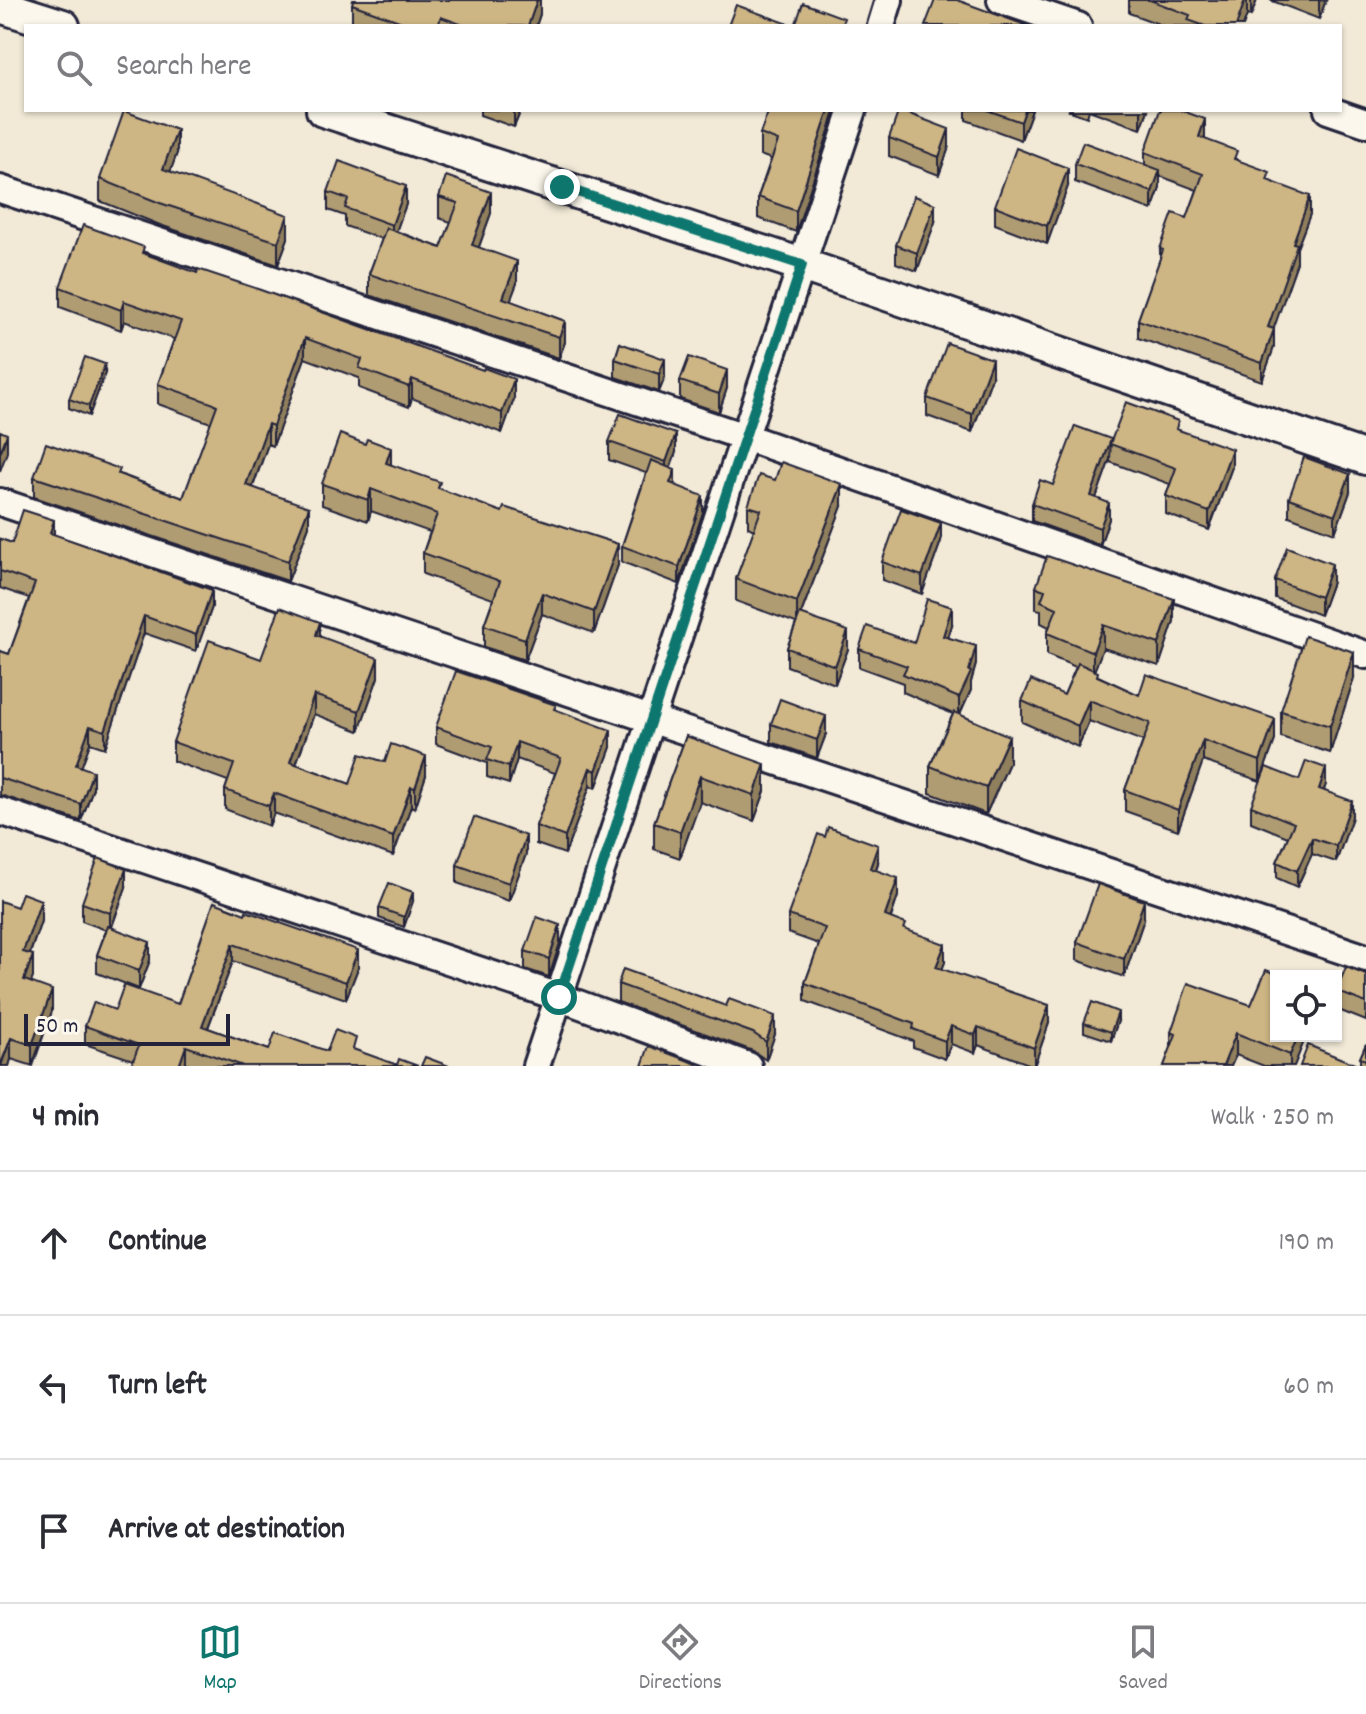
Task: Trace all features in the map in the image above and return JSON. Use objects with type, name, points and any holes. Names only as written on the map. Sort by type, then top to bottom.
[{"type":"street","points":[[882,24],[889,0]]},
{"type":"street","points":[[1001,0],[1072,24]]},
{"type":"street","points":[[0,6],[57,24]]},
{"type":"street","points":[[329,112],[802,265],[1366,458]]},
{"type":"street","points":[[536,1066],[852,112]]},
{"type":"street","points":[[1334,112],[1366,123]]},
{"type":"street","points":[[0,189],[745,437],[1366,655]]},
{"type":"street","points":[[0,502],[1366,958]]},
{"type":"street","points":[[0,811],[559,997],[748,1066]]},
{"type":"building","points":[[353,0],[537,0],[529,24],[460,24],[441,17],[439,24],[407,24],[352,4]]},
{"type":"building","points":[[935,0],[957,0],[1023,24],[926,24]]},
{"type":"building","points":[[1150,0],[1245,0],[1237,24],[1199,24],[1188,20],[1190,15]]},
{"type":"building","points":[[803,3],[844,18],[842,24],[796,24]]},
{"type":"building","points":[[736,5],[788,24],[729,24]]},
{"type":"building","points":[[124,112],[127,112],[177,130],[163,169],[288,215],[278,242],[160,203],[100,179]]},
{"type":"building","points":[[768,112],[828,112],[796,211],[758,197],[778,141],[760,134]]},
{"type":"building","points":[[898,112],[949,129],[939,157],[889,138]]},
{"type":"building","points":[[993,112],[1024,112],[1021,122]]},
{"type":"building","points":[[1159,112],[1186,112],[1205,119],[1199,137],[1237,151],[1234,159],[1270,172],[1267,180],[1310,196],[1268,327],[1274,329],[1262,363],[1138,320],[1173,213],[1187,218],[1203,174],[1145,152]]},
{"type":"building","points":[[1083,142],[1160,170],[1152,192],[1075,164]]},
{"type":"building","points":[[1016,148],[1068,168],[1047,226],[995,206]]},
{"type":"building","points":[[339,161],[406,186],[392,225],[345,208],[348,199],[328,192]]},
{"type":"building","points":[[446,176],[491,192],[472,245],[517,261],[503,298],[565,321],[559,337],[369,274],[386,228],[441,248],[458,203],[439,197]]},
{"type":"building","points":[[914,196],[935,204],[917,253],[896,245]]},
{"type":"building","points":[[83,225],[144,247],[142,253],[197,273],[198,269],[255,288],[514,379],[502,413],[412,379],[409,387],[359,368],[362,359],[305,338],[273,426],[268,424],[246,485],[309,507],[288,561],[34,477],[46,443],[120,469],[118,474],[183,498],[217,405],[158,384],[181,321],[124,301],[121,310],[60,287]]},
{"type":"building","points":[[620,343],[665,359],[659,374],[615,359]]},
{"type":"building","points":[[947,343],[992,359],[972,414],[927,398]]},
{"type":"building","points":[[85,357],[105,364],[89,406],[69,399]]},
{"type":"building","points":[[689,357],[727,370],[719,394],[680,381]]},
{"type":"building","points":[[1126,402],[1178,421],[1176,429],[1232,449],[1209,512],[1166,496],[1176,468],[1110,444]]},
{"type":"building","points":[[620,414],[676,434],[666,462],[609,442]]},
{"type":"building","points":[[1075,426],[1111,439],[1091,496],[1109,503],[1100,528],[1032,504],[1040,480],[1053,485]]},
{"type":"building","points":[[0,431],[7,434],[0,453]]},
{"type":"building","points":[[340,434],[365,444],[367,439],[391,448],[386,463],[440,482],[438,488],[502,512],[504,507],[618,544],[594,612],[542,593],[525,639],[484,625],[500,581],[423,553],[437,514],[371,489],[368,500],[322,484]]},
{"type":"building","points":[[1304,457],[1350,474],[1335,515],[1289,498]]},
{"type":"building","points":[[651,460],[675,470],[670,483],[703,496],[679,567],[622,546]]},
{"type":"building","points":[[781,462],[842,484],[797,602],[736,579],[761,510],[748,506],[759,475],[775,480]]},
{"type":"building","points":[[901,509],[941,523],[922,576],[882,562]]},
{"type":"building","points":[[23,510],[54,520],[50,533],[212,590],[196,635],[144,616],[105,731],[90,726],[76,765],[93,771],[81,804],[0,778],[0,651],[9,654],[35,583],[0,571],[0,539],[12,543]]},
{"type":"building","points":[[1287,547],[1332,564],[1320,597],[1275,580]]},
{"type":"building","points":[[1047,556],[1174,599],[1159,644],[1103,625],[1093,652],[1047,633],[1057,608],[1041,601],[1045,590],[1036,587]]},
{"type":"building","points":[[927,599],[952,607],[943,636],[976,646],[971,672],[959,698],[903,674],[907,666],[859,649],[867,626],[914,643]]},
{"type":"building","points":[[280,607],[320,622],[316,635],[378,658],[359,711],[314,695],[290,762],[350,784],[360,754],[385,762],[391,744],[426,756],[393,837],[274,793],[269,806],[225,790],[234,764],[173,742],[209,640],[261,659]]},
{"type":"building","points":[[800,614],[848,631],[835,666],[787,648]]},
{"type":"building","points":[[1305,636],[1354,652],[1330,726],[1281,711]]},
{"type":"building","points":[[1078,663],[1098,672],[1097,676],[1139,695],[1146,674],[1275,719],[1260,761],[1203,740],[1178,810],[1125,790],[1150,723],[1089,700],[1078,726],[1022,701],[1031,680],[1064,695]]},
{"type":"building","points":[[456,671],[556,705],[554,709],[611,730],[596,771],[590,768],[565,837],[536,826],[561,758],[517,742],[509,767],[487,760],[492,747],[436,727]]},
{"type":"building","points":[[780,699],[826,716],[817,740],[771,724]]},
{"type":"building","points":[[954,712],[1009,736],[986,788],[930,766]]},
{"type":"building","points":[[686,736],[765,764],[754,795],[700,776],[680,832],[654,823]]},
{"type":"building","points":[[1306,761],[1326,768],[1319,789],[1352,801],[1336,846],[1312,838],[1297,871],[1277,862],[1294,823],[1251,806],[1266,767],[1299,780]]},
{"type":"building","points":[[474,817],[526,836],[509,883],[457,865]]},
{"type":"building","points":[[828,827],[878,845],[870,868],[898,878],[885,916],[906,924],[904,929],[945,944],[936,967],[1049,1005],[1034,1048],[978,1027],[975,1035],[951,1026],[945,1041],[913,1029],[914,1024],[805,983],[825,928],[788,915],[818,834],[825,837]]},
{"type":"building","points":[[98,858],[126,869],[110,913],[82,903]]},
{"type":"building","points":[[389,883],[413,892],[404,917],[379,908]]},
{"type":"building","points":[[1098,884],[1144,901],[1124,959],[1077,942]]},
{"type":"building","points":[[22,893],[41,900],[23,952],[33,955],[24,980],[52,990],[32,1045],[11,1038],[0,1066],[0,901],[17,907]]},
{"type":"building","points":[[214,902],[358,950],[346,982],[233,944],[202,1026],[269,1050],[275,1033],[327,1051],[335,1030],[356,1038],[353,1049],[397,1065],[399,1059],[418,1066],[243,1066],[186,1046],[179,1066],[131,1066],[139,1045],[85,1026],[94,1002],[115,1010],[124,985],[178,1004]]},
{"type":"building","points":[[537,917],[560,925],[549,959],[525,951]]},
{"type":"building","points":[[108,926],[150,942],[139,971],[97,955]]},
{"type":"building","points":[[1346,967],[1366,975],[1366,1003],[1342,993],[1342,977]]},
{"type":"building","points":[[623,969],[726,1006],[729,999],[775,1016],[766,1042],[753,1033],[618,984]]},
{"type":"building","points":[[1266,970],[1270,972],[1270,1042],[1295,1042],[1290,1055],[1236,1033],[1223,1066],[1164,1066],[1176,1034],[1171,1032],[1188,983],[1251,1005]]},
{"type":"building","points":[[1092,1002],[1118,1012],[1111,1032],[1084,1023]]},
{"type":"building","points":[[1366,1044],[1366,1060],[1360,1058]]},
{"type":"building","points":[[1308,1045],[1357,1065],[1357,1066],[1300,1066]]},
{"type":"building","points":[[649,1046],[697,1064],[642,1066]]},
{"type":"building","points":[[425,1057],[449,1066],[421,1066]]},
{"type":"route","points":[[559,997],[802,265],[562,187]]}]
